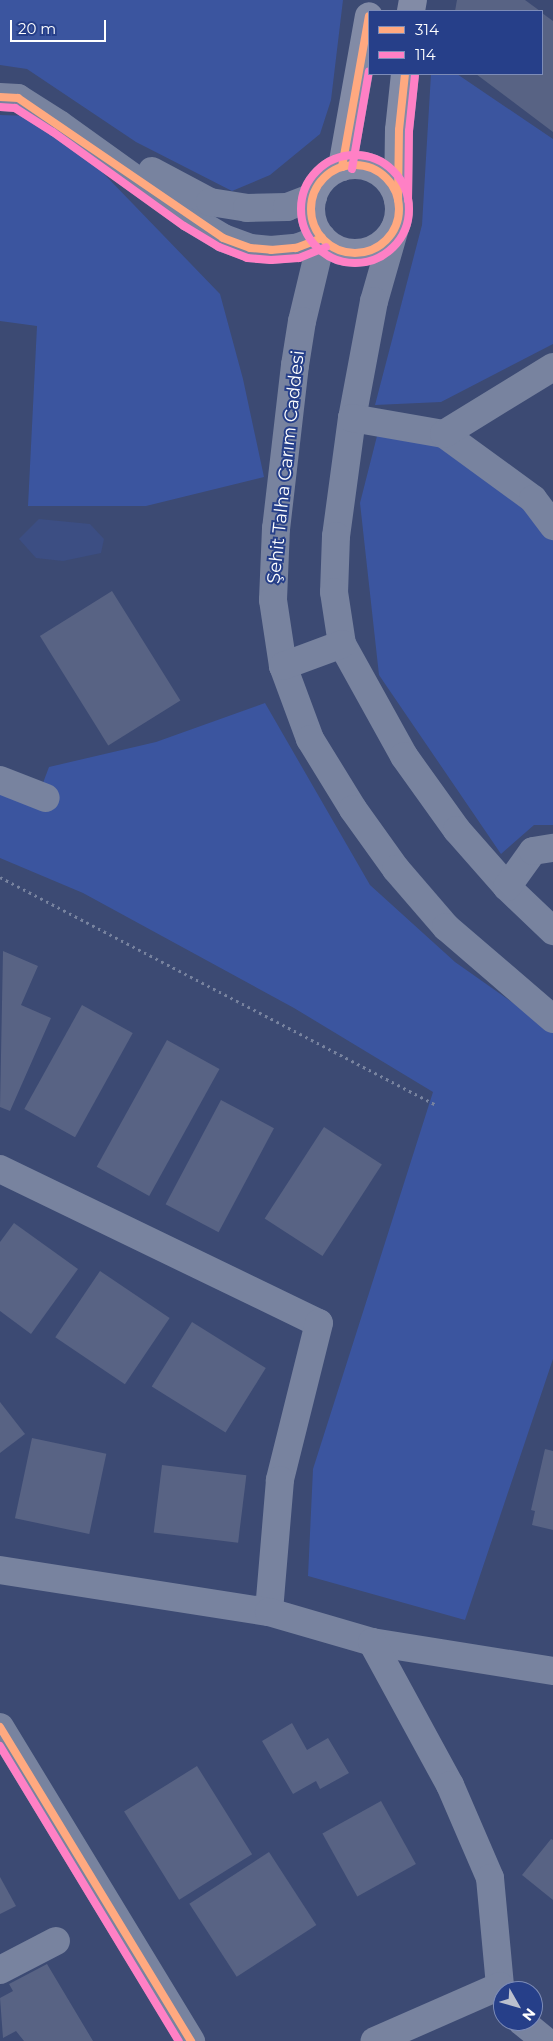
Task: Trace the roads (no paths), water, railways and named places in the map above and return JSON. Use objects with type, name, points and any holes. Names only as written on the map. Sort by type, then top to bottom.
[{"type":"main road","points":[[342,167],[368,22]]},
{"type":"main road","points":[[398,200],[383,175],[356,165],[342,167],[319,184],[313,197],[311,212],[322,238],[333,248],[361,253],[386,240],[395,228],[398,200],[400,130],[405,75]]},
{"type":"street","points":[[0,83],[26,91],[176,186],[210,202],[247,208],[287,207],[313,197]]},
{"type":"street","points":[[0,97],[18,98],[59,124],[190,218],[223,238],[250,248],[271,250],[296,248],[322,238]]},
{"type":"street","points":[[395,228],[374,301],[352,418],[336,536],[334,592],[342,644],[404,756],[457,830],[507,887],[553,931]]},
{"type":"street","name":"Şehit Talha Carım Caddesi","points":[[322,238],[294,365],[276,528],[273,600],[283,666],[310,738],[353,809],[396,869],[446,926],[553,1019]]},
{"type":"street","points":[[444,434],[553,368]]},
{"type":"street","points":[[352,418],[444,434],[533,499],[553,526]]},
{"type":"street","points":[[283,666],[342,644]]},
{"type":"street","points":[[0,780],[46,798]]},
{"type":"street","points":[[507,887],[533,851],[553,848]]},
{"type":"street","points":[[0,1169],[319,1323],[280,1480],[269,1612]]},
{"type":"street","points":[[0,1570],[269,1612],[372,1642],[553,1671]]},
{"type":"street","points":[[372,1642],[450,1785],[490,1878],[500,1981]]},
{"type":"street","points":[[0,1727],[190,2041]]},
{"type":"street","points":[[0,1970],[56,1941]]},
{"type":"street","points":[[375,2041],[493,1992]]},
{"type":"street","points":[[534,2031],[546,2041]]}]
